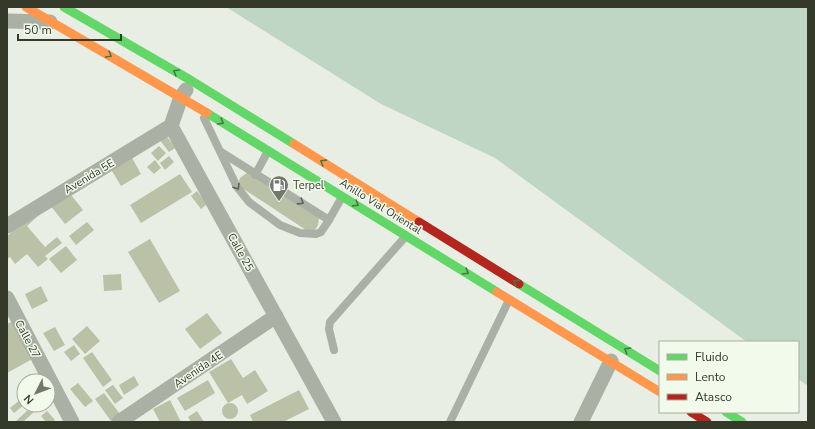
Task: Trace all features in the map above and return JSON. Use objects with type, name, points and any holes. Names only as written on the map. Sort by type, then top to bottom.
[{"type":"highway","name":"Anillo Vial Oriental","points":[[26,7],[182,97],[659,391]]},
{"type":"highway","name":"Anillo Vial Oriental","points":[[71,9],[192,81],[659,370]]},
{"type":"highway","points":[[693,413],[707,422]]},
{"type":"highway","points":[[728,413],[742,422]]},
{"type":"street","points":[[7,21],[51,22],[71,9]]},
{"type":"street","points":[[171,126],[182,97],[192,81]]},
{"type":"street","name":"Avenida 5E","points":[[7,226],[171,126]]},
{"type":"street","name":"Calle 25","points":[[171,126],[334,422]]},
{"type":"street","name":"Calle 27","points":[[7,298],[72,422]]},
{"type":"street","name":"Avenida 4E","points":[[119,422],[276,316]]},
{"type":"street","points":[[581,422],[611,361]]},
{"type":"lane","points":[[200,109],[232,178],[243,195],[257,209],[280,225],[300,233],[316,234],[321,232],[342,196]]},
{"type":"lane","points":[[255,175],[268,150]]},
{"type":"lane","points":[[220,152],[329,220]]},
{"type":"lane","points":[[334,350],[329,329],[330,322],[406,235]]},
{"type":"lane","points":[[450,422],[510,299]]},
{"type":"green space","points":[[226,7],[808,7],[808,386],[799,380],[799,341],[746,341],[495,158],[381,104]]},
{"type":"building","points":[[166,135],[175,148],[169,152],[159,139]]},
{"type":"building","points":[[159,146],[166,153],[158,161],[151,153]]},
{"type":"building","points":[[130,154],[141,174],[121,186],[109,166]]},
{"type":"building","points":[[169,156],[174,162],[165,170],[160,163]]},
{"type":"building","points":[[155,160],[161,168],[154,174],[147,167]]},
{"type":"building","name":"Terpel","points":[[248,172],[319,218],[318,225],[315,230],[309,232],[239,186],[238,184],[240,178]]},
{"type":"building","points":[[180,174],[192,192],[141,223],[130,205]]},
{"type":"building","points":[[68,191],[83,210],[65,224],[50,205]]},
{"type":"building","points":[[197,191],[207,204],[201,209],[191,196]]},
{"type":"building","points":[[38,210],[41,213],[27,226],[45,247],[57,237],[62,243],[45,256],[48,259],[38,267],[27,254],[15,264],[10,257],[7,259],[7,236]]},
{"type":"building","points":[[87,222],[94,230],[76,245],[69,236]]},
{"type":"building","points":[[150,239],[180,291],[159,303],[128,252]]},
{"type":"building","points":[[66,246],[77,260],[61,273],[49,259]]},
{"type":"building","points":[[121,274],[122,290],[104,291],[103,275]]},
{"type":"building","points":[[41,286],[48,301],[32,309],[25,294]]},
{"type":"building","points":[[207,313],[222,333],[200,349],[185,329]]},
{"type":"building","points":[[15,320],[36,357],[7,373],[7,324]]},
{"type":"building","points":[[87,326],[100,341],[85,354],[72,339]]},
{"type":"building","points":[[55,327],[65,345],[54,351],[43,333]]},
{"type":"building","points":[[74,345],[80,354],[71,361],[64,352]]},
{"type":"building","points":[[92,352],[112,380],[103,387],[83,358]]},
{"type":"building","points":[[231,359],[243,378],[255,370],[268,391],[247,404],[242,395],[228,403],[209,372]]},
{"type":"building","points":[[134,376],[139,385],[124,395],[119,385]]},
{"type":"building","points":[[208,380],[215,393],[185,411],[177,398]]},
{"type":"building","points":[[78,383],[93,401],[85,407],[70,389]]},
{"type":"building","points":[[113,385],[123,398],[115,404],[105,390]]},
{"type":"building","points":[[299,390],[309,409],[283,422],[253,422],[250,415]]},
{"type":"building","points":[[104,393],[120,414],[111,421],[95,399]]},
{"type":"building","points":[[170,400],[181,422],[160,422],[153,409]]},
{"type":"building","points":[[16,403],[16,411],[14,413],[10,408]]},
{"type":"building","points":[[230,403],[237,408],[238,411],[233,418],[230,419],[223,414],[222,411],[227,404]]},
{"type":"building","points":[[197,411],[204,422],[191,422],[188,417]]},
{"type":"building","points":[[25,413],[33,413],[23,422],[16,421]]},
{"type":"building","points":[[45,413],[49,413],[55,420],[52,422],[46,422],[41,416]]},
{"type":"traffic: fast","points":[[64,7],[192,81],[294,144]]},
{"type":"traffic: fast","points":[[207,113],[497,292]]},
{"type":"traffic: fast","points":[[519,284],[659,370]]},
{"type":"traffic: fast","points":[[728,413],[742,422]]},
{"type":"traffic: slow","points":[[26,7],[207,113]]},
{"type":"traffic: slow","points":[[294,144],[419,222]]},
{"type":"traffic: slow","points":[[497,292],[659,391]]},
{"type":"traffic: jam","points":[[419,222],[519,284]]},
{"type":"traffic: jam","points":[[693,413],[707,422]]},
{"type":"place","name":"Terpel","points":[[279,202]]}]
